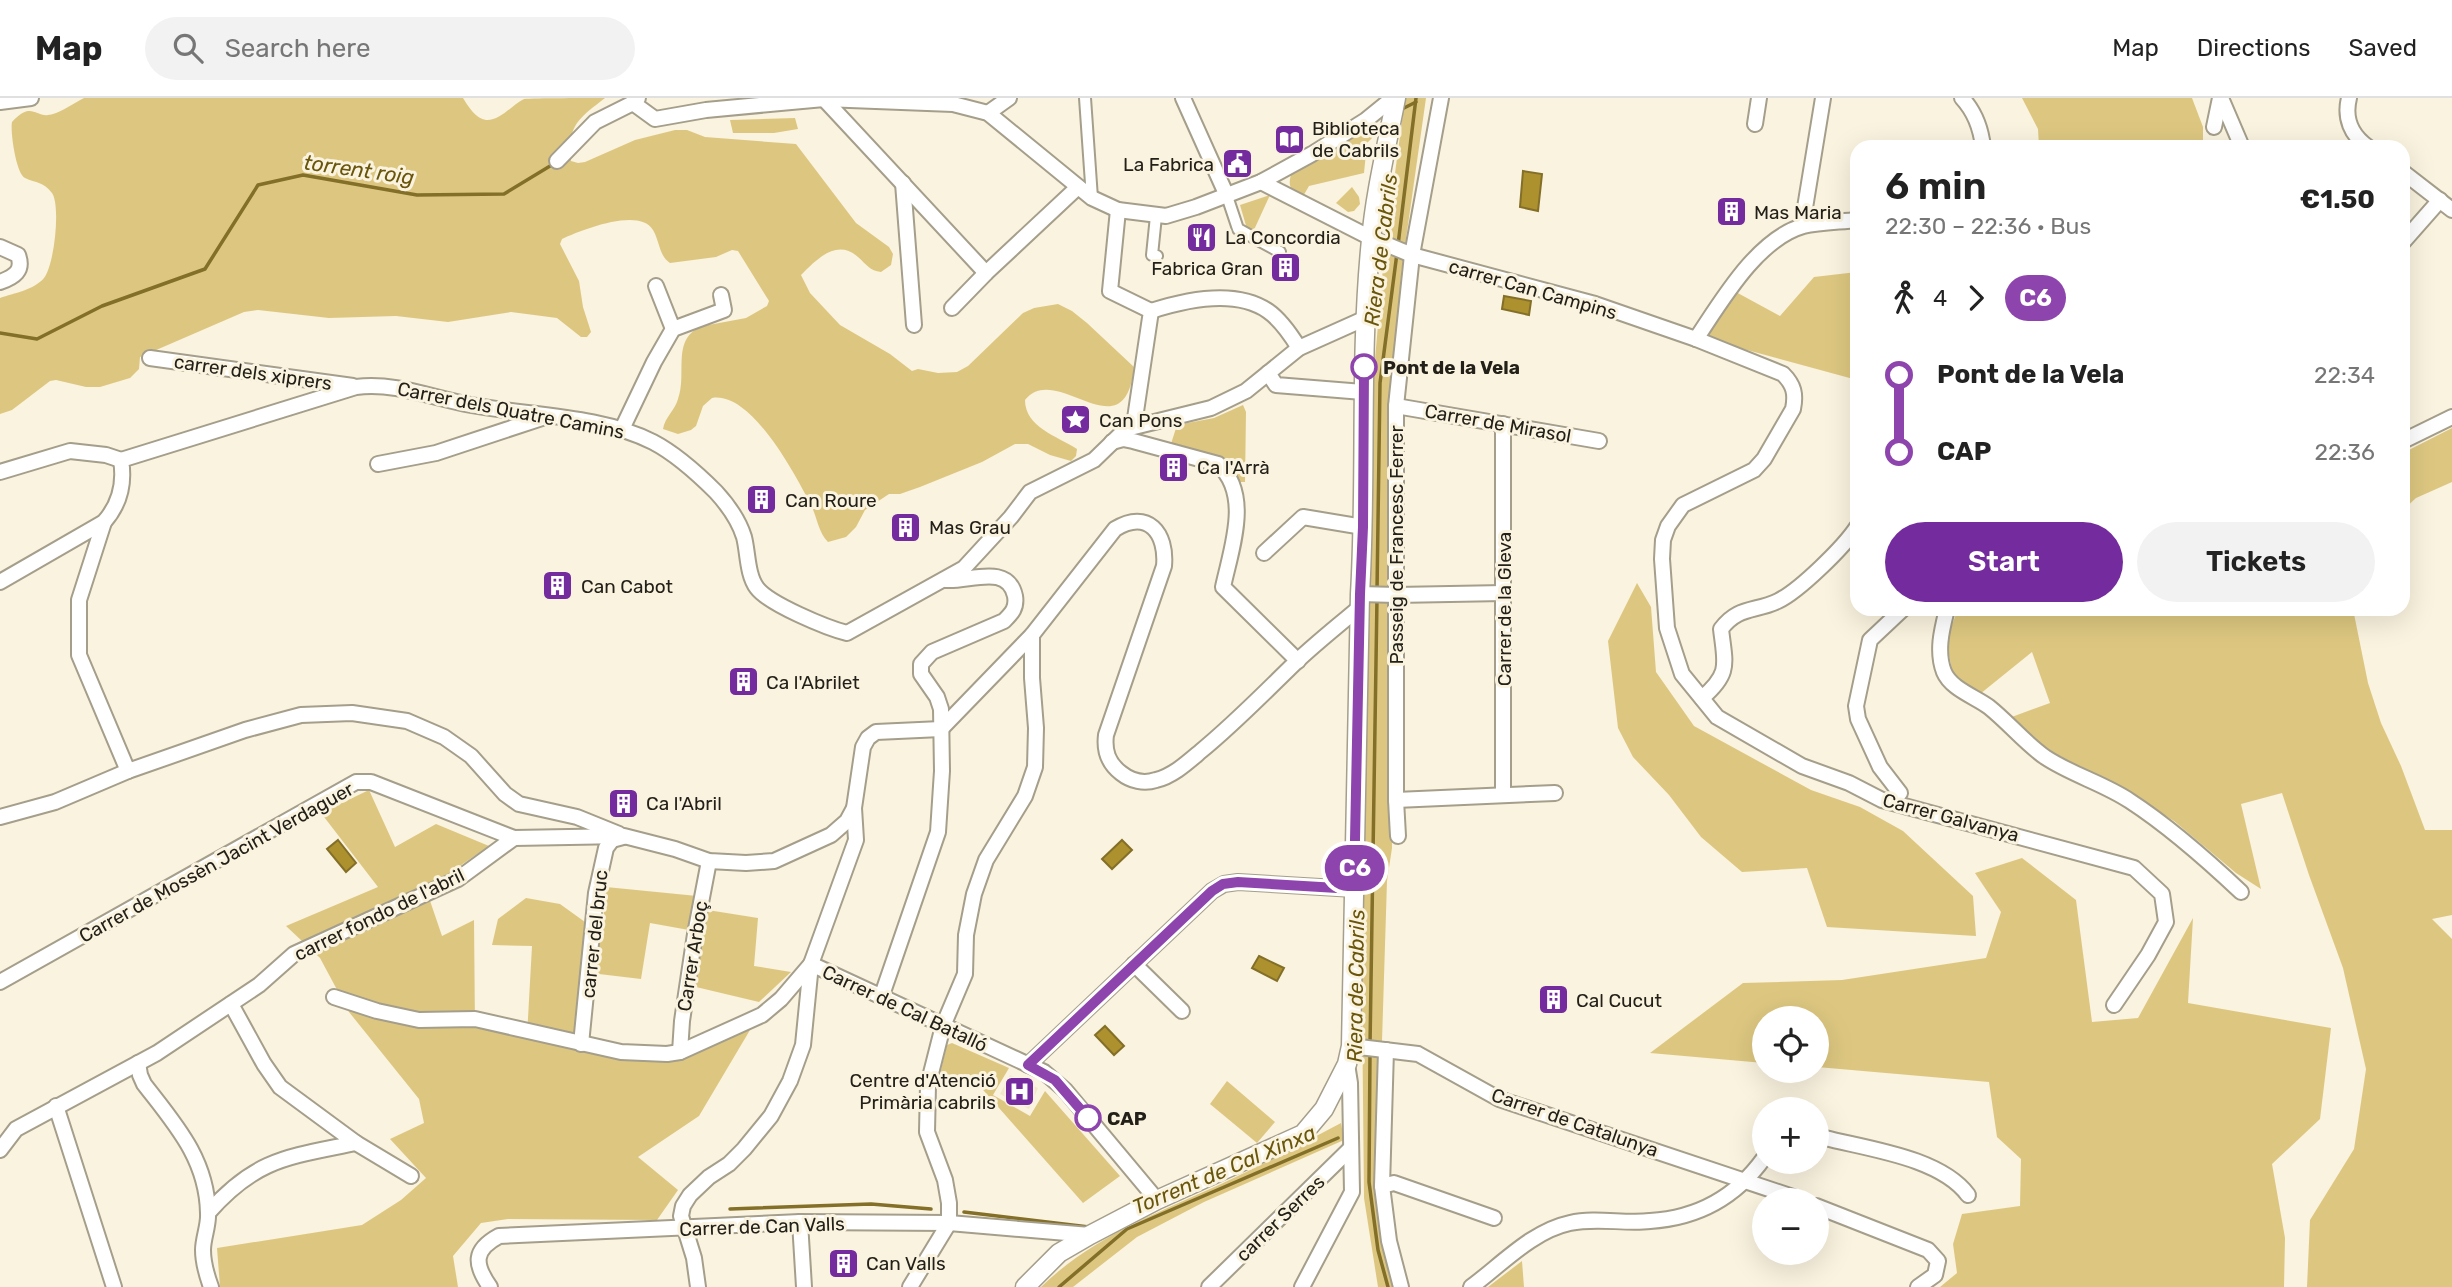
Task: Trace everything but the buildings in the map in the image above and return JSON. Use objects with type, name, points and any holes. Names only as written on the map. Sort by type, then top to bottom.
[{"type":"street","points":[[0,102],[31,98]]},
{"type":"street","points":[[988,113],[1009,98]]},
{"type":"street","points":[[1085,98],[1092,198]]},
{"type":"street","points":[[1183,98],[1227,196],[1238,229],[1280,252]]},
{"type":"street","points":[[557,161],[595,122],[635,101],[655,119],[706,110],[824,99],[953,104],[988,113],[1092,198],[1118,210],[1156,216],[1176,213],[1268,181],[1394,98]]},
{"type":"street","points":[[1025,1287],[1059,1253],[1090,1235],[1157,1200],[1303,1134],[1324,1110],[1356,1046],[1354,889],[1363,598],[1363,392],[1366,318],[1394,98]]},
{"type":"street","name":"Passeig de Francesc Ferrer","points":[[1398,836],[1392,595],[1396,406],[1408,253],[1441,98]]},
{"type":"street","points":[[1755,124],[1759,98]]},
{"type":"street","points":[[1802,226],[1823,98]]},
{"type":"street","points":[[1962,98],[1975,116],[1982,140]]},
{"type":"street","points":[[2214,127],[2221,98]]},
{"type":"street","points":[[2221,98],[2239,140]]},
{"type":"street","points":[[2349,98],[2345,112],[2359,140]]},
{"type":"street","points":[[824,99],[986,273]]},
{"type":"street","points":[[2410,177],[2452,210]]},
{"type":"street","name":"carrer Can Campins","points":[[1268,181],[1376,240],[1408,253],[1595,304],[1696,339]]},
{"type":"street","points":[[903,184],[914,325]]},
{"type":"street","points":[[952,308],[1078,187]]},
{"type":"street","points":[[2410,234],[2440,200]]},
{"type":"street","points":[[1118,210],[1110,291],[1151,311],[1175,303],[1220,299],[1251,302],[1270,312],[1289,332],[1299,348]]},
{"type":"street","points":[[1156,216],[1152,255],[1157,256]]},
{"type":"street","points":[[1696,339],[1739,276],[1779,238],[1802,226],[1850,221]]},
{"type":"street","points":[[0,247],[18,255],[21,264],[20,270],[12,278],[0,282]]},
{"type":"street","points":[[656,286],[673,329]]},
{"type":"street","points":[[622,429],[644,381],[673,329],[724,310],[721,295]]},
{"type":"street","points":[[1134,425],[1151,311]]},
{"type":"street","name":"Carrer dels Quatre Camins","points":[[121,460],[356,387],[373,385],[471,405],[622,429],[656,443],[671,453],[718,494],[732,512],[743,534],[752,579],[757,588],[772,601],[847,633],[964,568],[1030,492],[1085,466],[1126,429],[1211,408],[1246,391],[1299,348],[1366,318]]},
{"type":"street","name":"Carrer Galvanya","points":[[1696,339],[1783,374],[1792,383],[1795,400],[1793,409],[1764,459],[1754,470],[1683,505],[1668,526],[1663,540],[1662,559],[1667,628],[1682,674],[1717,718],[1802,766],[1891,802],[2134,868],[2162,894],[2166,922],[2148,956],[2114,1005]]},
{"type":"street","name":"carrer dels xiprers","points":[[150,358],[356,387]]},
{"type":"street","points":[[1268,373],[1276,385],[1363,392]]},
{"type":"street","name":"Carrer de Mirasol","points":[[1396,406],[1599,441]]},
{"type":"street","points":[[378,464],[436,453],[548,416]]},
{"type":"street","points":[[2410,438],[2452,417]]},
{"type":"street","name":"Carrer de la Gleva","points":[[1503,424],[1503,795]]},
{"type":"street","points":[[1112,442],[1123,439],[1133,441],[1218,464],[1227,472],[1238,513],[1223,587],[1298,661]]},
{"type":"street","points":[[0,472],[70,451],[106,455],[121,460],[121,492],[115,509],[104,522],[0,582]]},
{"type":"street","points":[[1264,553],[1303,517],[1363,527]]},
{"type":"street","points":[[698,1287],[694,1258],[681,1216],[683,1206],[690,1195],[744,1149],[771,1116],[790,1081],[803,1045],[811,964],[856,840],[854,808],[863,747],[867,738],[876,732],[941,729],[1032,635],[1115,529],[1128,521],[1152,527],[1160,535],[1165,550],[1164,566],[1105,735],[1104,746],[1115,769],[1126,777],[1143,782],[1158,780],[1180,768],[1230,727],[1363,598],[1504,593]]},
{"type":"street","points":[[104,522],[79,600],[79,655],[128,771]]},
{"type":"street","points":[[1702,698],[1716,686],[1725,670],[1721,629],[1728,619],[1743,611],[1778,601],[1832,557],[1850,535]]},
{"type":"street","points":[[66,544],[81,549],[90,566]]},
{"type":"street","points":[[882,995],[938,832],[942,771],[941,709],[937,697],[920,674],[921,664],[932,652],[1004,621],[1013,612],[1016,604],[1010,583],[1000,577],[946,580]]},
{"type":"street","points":[[1891,802],[1900,793],[1880,767],[1858,719],[1856,706],[1870,640],[1896,616]]},
{"type":"street","points":[[1945,616],[1940,635],[1940,650],[1944,673],[1952,682],[1989,707],[2043,755],[2071,773],[2110,789],[2132,802],[2202,855],[2241,892]]},
{"type":"street","points":[[910,1287],[949,1223],[949,1203],[944,1180],[927,1132],[928,1085],[943,1027],[965,974],[967,935],[974,894],[986,860],[1025,796],[1035,767],[1032,635]]},
{"type":"street","points":[[0,817],[55,802],[207,742],[301,715],[352,713],[407,721],[444,737],[471,756],[505,794],[519,804],[577,817],[624,836]]},
{"type":"street","name":"Carrer de Mossèn Jacint Verdaguer","points":[[0,982],[356,782],[372,782],[514,838],[624,836],[709,861],[746,863],[774,861],[831,835],[847,821],[854,808]]},
{"type":"street","points":[[1396,800],[1555,793]]},
{"type":"street","name":"carrer del bruc","points":[[582,1044],[596,893],[601,866],[606,848],[612,840],[624,836]]},
{"type":"street","name":"carrer fondo de l'abril","points":[[2,1140],[56,1106],[157,1053],[259,985],[294,954],[457,879],[514,838]]},
{"type":"street","name":"Carrer Arboç","points":[[680,1052],[693,947],[709,861]]},
{"type":"street","points":[[1028,1065],[1212,891],[1223,884],[1238,882],[1354,889]]},
{"type":"street","name":"Carrer de Cal Batalló","points":[[334,997],[377,1011],[419,1020],[475,1019],[621,1052],[667,1055],[680,1052],[762,1015],[781,999],[811,964],[1044,1072],[1065,1090],[1157,1200]]},
{"type":"street","points":[[1134,964],[1182,1011]]},
{"type":"street","points":[[231,1004],[280,1087],[356,1143],[411,1176]]},
{"type":"street","name":"Carrer de Catalunya","points":[[1356,1046],[1418,1054],[1499,1099],[1768,1188]]},
{"type":"street","points":[[1383,1050],[1382,1186],[1389,1241],[1401,1287]]},
{"type":"street","points":[[138,1063],[144,1084],[188,1141],[201,1171],[208,1213],[203,1250],[211,1287]]},
{"type":"street","points":[[1302,1287],[1352,1192],[1350,1083],[1347,1064]]},
{"type":"street","points":[[56,1106],[114,1287]]},
{"type":"street","points":[[1829,1139],[1924,1164],[1952,1178],[1968,1195]]},
{"type":"street","points":[[208,1213],[224,1195],[264,1166],[282,1158],[356,1143]]},
{"type":"street","name":"carrer Serres","points":[[1209,1287],[1350,1149]]},
{"type":"street","points":[[1471,1287],[1548,1230],[1570,1223],[1614,1219],[1650,1222],[1686,1215],[1723,1200],[1752,1173]]},
{"type":"street","points":[[1382,1186],[1394,1183],[1494,1218]]},
{"type":"street","points":[[1829,1211],[1928,1250],[1938,1261],[1935,1275],[1918,1287]]},
{"type":"street","points":[[800,1222],[804,1287]]},
{"type":"street","name":"Carrer de Can Valls","points":[[490,1287],[478,1264],[480,1251],[487,1242],[499,1236],[800,1222],[949,1223],[1090,1235]]},
{"type":"shaded area","points":[[84,98],[463,98],[476,115],[491,120],[524,99],[605,98],[576,124],[571,139],[571,161],[585,162],[635,140],[675,130],[687,130],[705,137],[796,144],[856,223],[889,247],[893,254],[891,265],[881,272],[871,269],[850,252],[835,250],[821,257],[801,275],[810,293],[840,325],[890,354],[912,371],[918,369],[938,373],[957,372],[968,366],[1023,313],[1034,308],[1058,304],[1087,323],[1134,367],[1128,392],[1118,404],[1104,406],[1054,390],[1038,391],[1025,400],[1026,409],[1036,424],[1077,449],[1076,456],[1071,461],[1050,455],[1028,444],[1015,444],[982,462],[920,487],[900,494],[889,494],[865,510],[856,527],[846,537],[828,542],[783,455],[756,420],[742,407],[727,399],[712,398],[703,406],[696,426],[691,430],[678,434],[663,429],[681,389],[683,348],[687,339],[703,326],[746,318],[767,306],[769,301],[738,251],[670,263],[662,253],[653,230],[646,223],[623,220],[562,239],[560,244],[579,281],[591,332],[587,337],[581,337],[557,318],[511,312],[448,322],[396,316],[329,318],[258,310],[244,312],[140,357],[139,369],[130,378],[100,387],[50,381],[12,410],[0,414],[0,298],[29,288],[44,278],[51,261],[56,222],[52,193],[43,185],[25,178],[19,169],[13,143],[12,122],[29,111],[42,115],[53,114]]},
{"type":"shaded area","points":[[1405,98],[1426,98],[1402,267],[1389,408],[1392,848],[1387,881],[1374,1179],[1382,1224],[1399,1287],[1378,1287],[1364,1198],[1361,900],[1373,382],[1384,256]]},
{"type":"shaded area","points":[[2022,98],[2192,98],[2203,127],[2203,140],[2039,140],[2038,129]]},
{"type":"shaded area","points":[[795,118],[798,129],[774,133],[733,133],[730,120]]},
{"type":"shaded area","points":[[1369,125],[1374,127],[1376,134],[1367,143],[1364,173],[1309,186],[1302,198],[1294,191],[1290,186],[1291,175]]},
{"type":"shaded area","points":[[1523,171],[1542,174],[1538,211],[1520,207]]},
{"type":"shaded area","points":[[1352,187],[1360,204],[1354,211],[1348,212],[1336,203]]},
{"type":"shaded area","points":[[1270,195],[1253,232],[1247,229],[1240,205]]},
{"type":"shaded area","points":[[1850,273],[1850,378],[1703,338],[1734,291],[1780,316],[1814,277]]},
{"type":"shaded area","points":[[1504,296],[1531,301],[1529,315],[1502,309]]},
{"type":"shaded area","points":[[1243,405],[1246,412],[1245,482],[1234,482],[1230,468],[1170,447],[1177,425],[1214,418]]},
{"type":"shaded area","points":[[2452,428],[2452,482],[2416,498],[2410,504],[2410,449]]},
{"type":"shaded area","points":[[1637,583],[1651,607],[1656,672],[1694,726],[1811,790],[1860,807],[1903,831],[1973,896],[1976,936],[1827,927],[1807,868],[1742,872],[1701,837],[1669,795],[1633,757],[1618,728],[1608,641]]},
{"type":"shaded area","points":[[1955,616],[2354,616],[2368,683],[2381,723],[2401,766],[2425,830],[2452,830],[2452,915],[2432,919],[2452,939],[2452,1287],[2307,1287],[2310,1220],[2354,1149],[2366,1069],[2343,968],[2282,793],[2241,804],[2261,889],[2236,873],[2174,821],[2111,782],[2074,767],[2047,751],[2009,718],[2050,703],[2032,652],[1980,694],[1953,674],[1946,641]]},
{"type":"shaded area","points":[[369,790],[395,847],[436,824],[489,846],[426,889],[442,936],[474,920],[475,1028],[527,1036],[532,946],[492,945],[498,919],[526,898],[560,904],[585,922],[603,922],[606,887],[697,896],[695,908],[758,918],[754,966],[791,972],[759,1002],[696,987],[700,932],[650,923],[641,979],[582,972],[578,1049],[669,1062],[750,1030],[699,1116],[638,1157],[678,1190],[657,1220],[508,1219],[481,1223],[453,1256],[458,1287],[220,1287],[217,1248],[362,1225],[401,1200],[426,1178],[390,1139],[424,1123],[419,1099],[349,1012],[320,958],[286,926],[378,887],[321,813]]},
{"type":"shaded area","points":[[338,840],[356,863],[346,872],[327,849]]},
{"type":"shaded area","points":[[1122,840],[1132,850],[1112,869],[1102,859]]},
{"type":"shaded area","points":[[2022,858],[2076,900],[2092,1022],[2138,1018],[2193,918],[2188,1003],[2331,1028],[2320,1119],[2272,1164],[2285,1238],[2284,1287],[1940,1287],[1957,1273],[1953,1244],[1962,1214],[2020,1206],[2021,1159],[1997,1137],[1989,1082],[1829,1068],[1829,1006],[1752,1006],[1752,1062],[1650,1053],[1743,983],[1842,980],[1986,958],[2001,912],[1975,873]]},
{"type":"shaded area","points":[[1259,956],[1284,968],[1277,981],[1252,968]]},
{"type":"shaded area","points":[[1105,1026],[1124,1046],[1114,1055],[1095,1035]]},
{"type":"shaded area","points":[[952,1043],[1009,1068],[993,1095],[1030,1116],[1045,1091],[1120,1176],[1083,1203],[969,1074],[938,1082],[947,1045]]},
{"type":"shaded area","name":"Centre d'Atenció Primària cabrils","points":[[1010,1075],[1038,1088],[1029,1109],[1000,1094]]},
{"type":"shaded area","points":[[1227,1081],[1275,1122],[1257,1143],[1210,1104]]},
{"type":"shaded area","points":[[1341,1123],[1344,1140],[1204,1202],[1137,1237],[1073,1287],[1041,1287],[1061,1269],[1104,1240]]},
{"type":"shaded area","points":[[1522,1261],[1524,1287],[1488,1287]]},
{"type":"waterway","name":"Riera de Cabrils","points":[[1398,245],[1416,98]]},
{"type":"waterway","name":"torrent roig","points":[[1402,109],[1416,102]]},
{"type":"waterway","name":"torrent roig","points":[[0,333],[37,339],[102,306],[205,269],[258,185],[303,175],[417,195],[504,194],[555,163]]},
{"type":"waterway","name":"Riera de Cabrils","points":[[1377,591],[1380,383],[1397,253]]},
{"type":"waterway","name":"Riera de Cabrils","points":[[1370,1046],[1377,598]]},
{"type":"waterway","name":"Riera de Cabrils","points":[[1370,1053],[1369,1182],[1378,1250],[1388,1287]]},
{"type":"waterway","name":"Torrent de Cal Xinxa","points":[[1059,1287],[1127,1229],[1338,1138]]},
{"type":"waterway","points":[[730,1209],[871,1204],[931,1209]]},
{"type":"waterway","points":[[964,1212],[1089,1227]]},
{"type":"bus line","name":"C6","points":[[1088,1118],[1055,1080],[1028,1065],[1212,891],[1223,884],[1238,882],[1354,889],[1364,367]]},
{"type":"place","name":"Biblioteca de Cabrils","points":[[1289,139]]},
{"type":"place","name":"La Fabrica","points":[[1237,164]]},
{"type":"place","name":"Mas Maria","points":[[1731,212]]},
{"type":"place","name":"La Concordia","points":[[1202,237]]},
{"type":"place","name":"Fabrica Gran","points":[[1286,268]]},
{"type":"place","name":"Pont de la Vela","points":[[1364,367]]},
{"type":"place","name":"Can Pons","points":[[1076,420]]},
{"type":"place","name":"Ca l'Arrà","points":[[1174,467]]},
{"type":"place","name":"Can Roure","points":[[762,500]]},
{"type":"place","name":"Mas Grau","points":[[906,527]]},
{"type":"place","name":"Can Cabot","points":[[558,586]]},
{"type":"place","name":"Ca l'Abrilet","points":[[743,682]]},
{"type":"place","name":"Ca l'Abril","points":[[623,803]]},
{"type":"place","name":"Cal Cucut","points":[[1553,1000]]},
{"type":"place","name":"Centre d'Atenció Primària cabrils","points":[[1019,1091]]},
{"type":"place","name":"CAP","points":[[1088,1118]]},
{"type":"place","name":"Can Valls","points":[[843,1263]]}]
